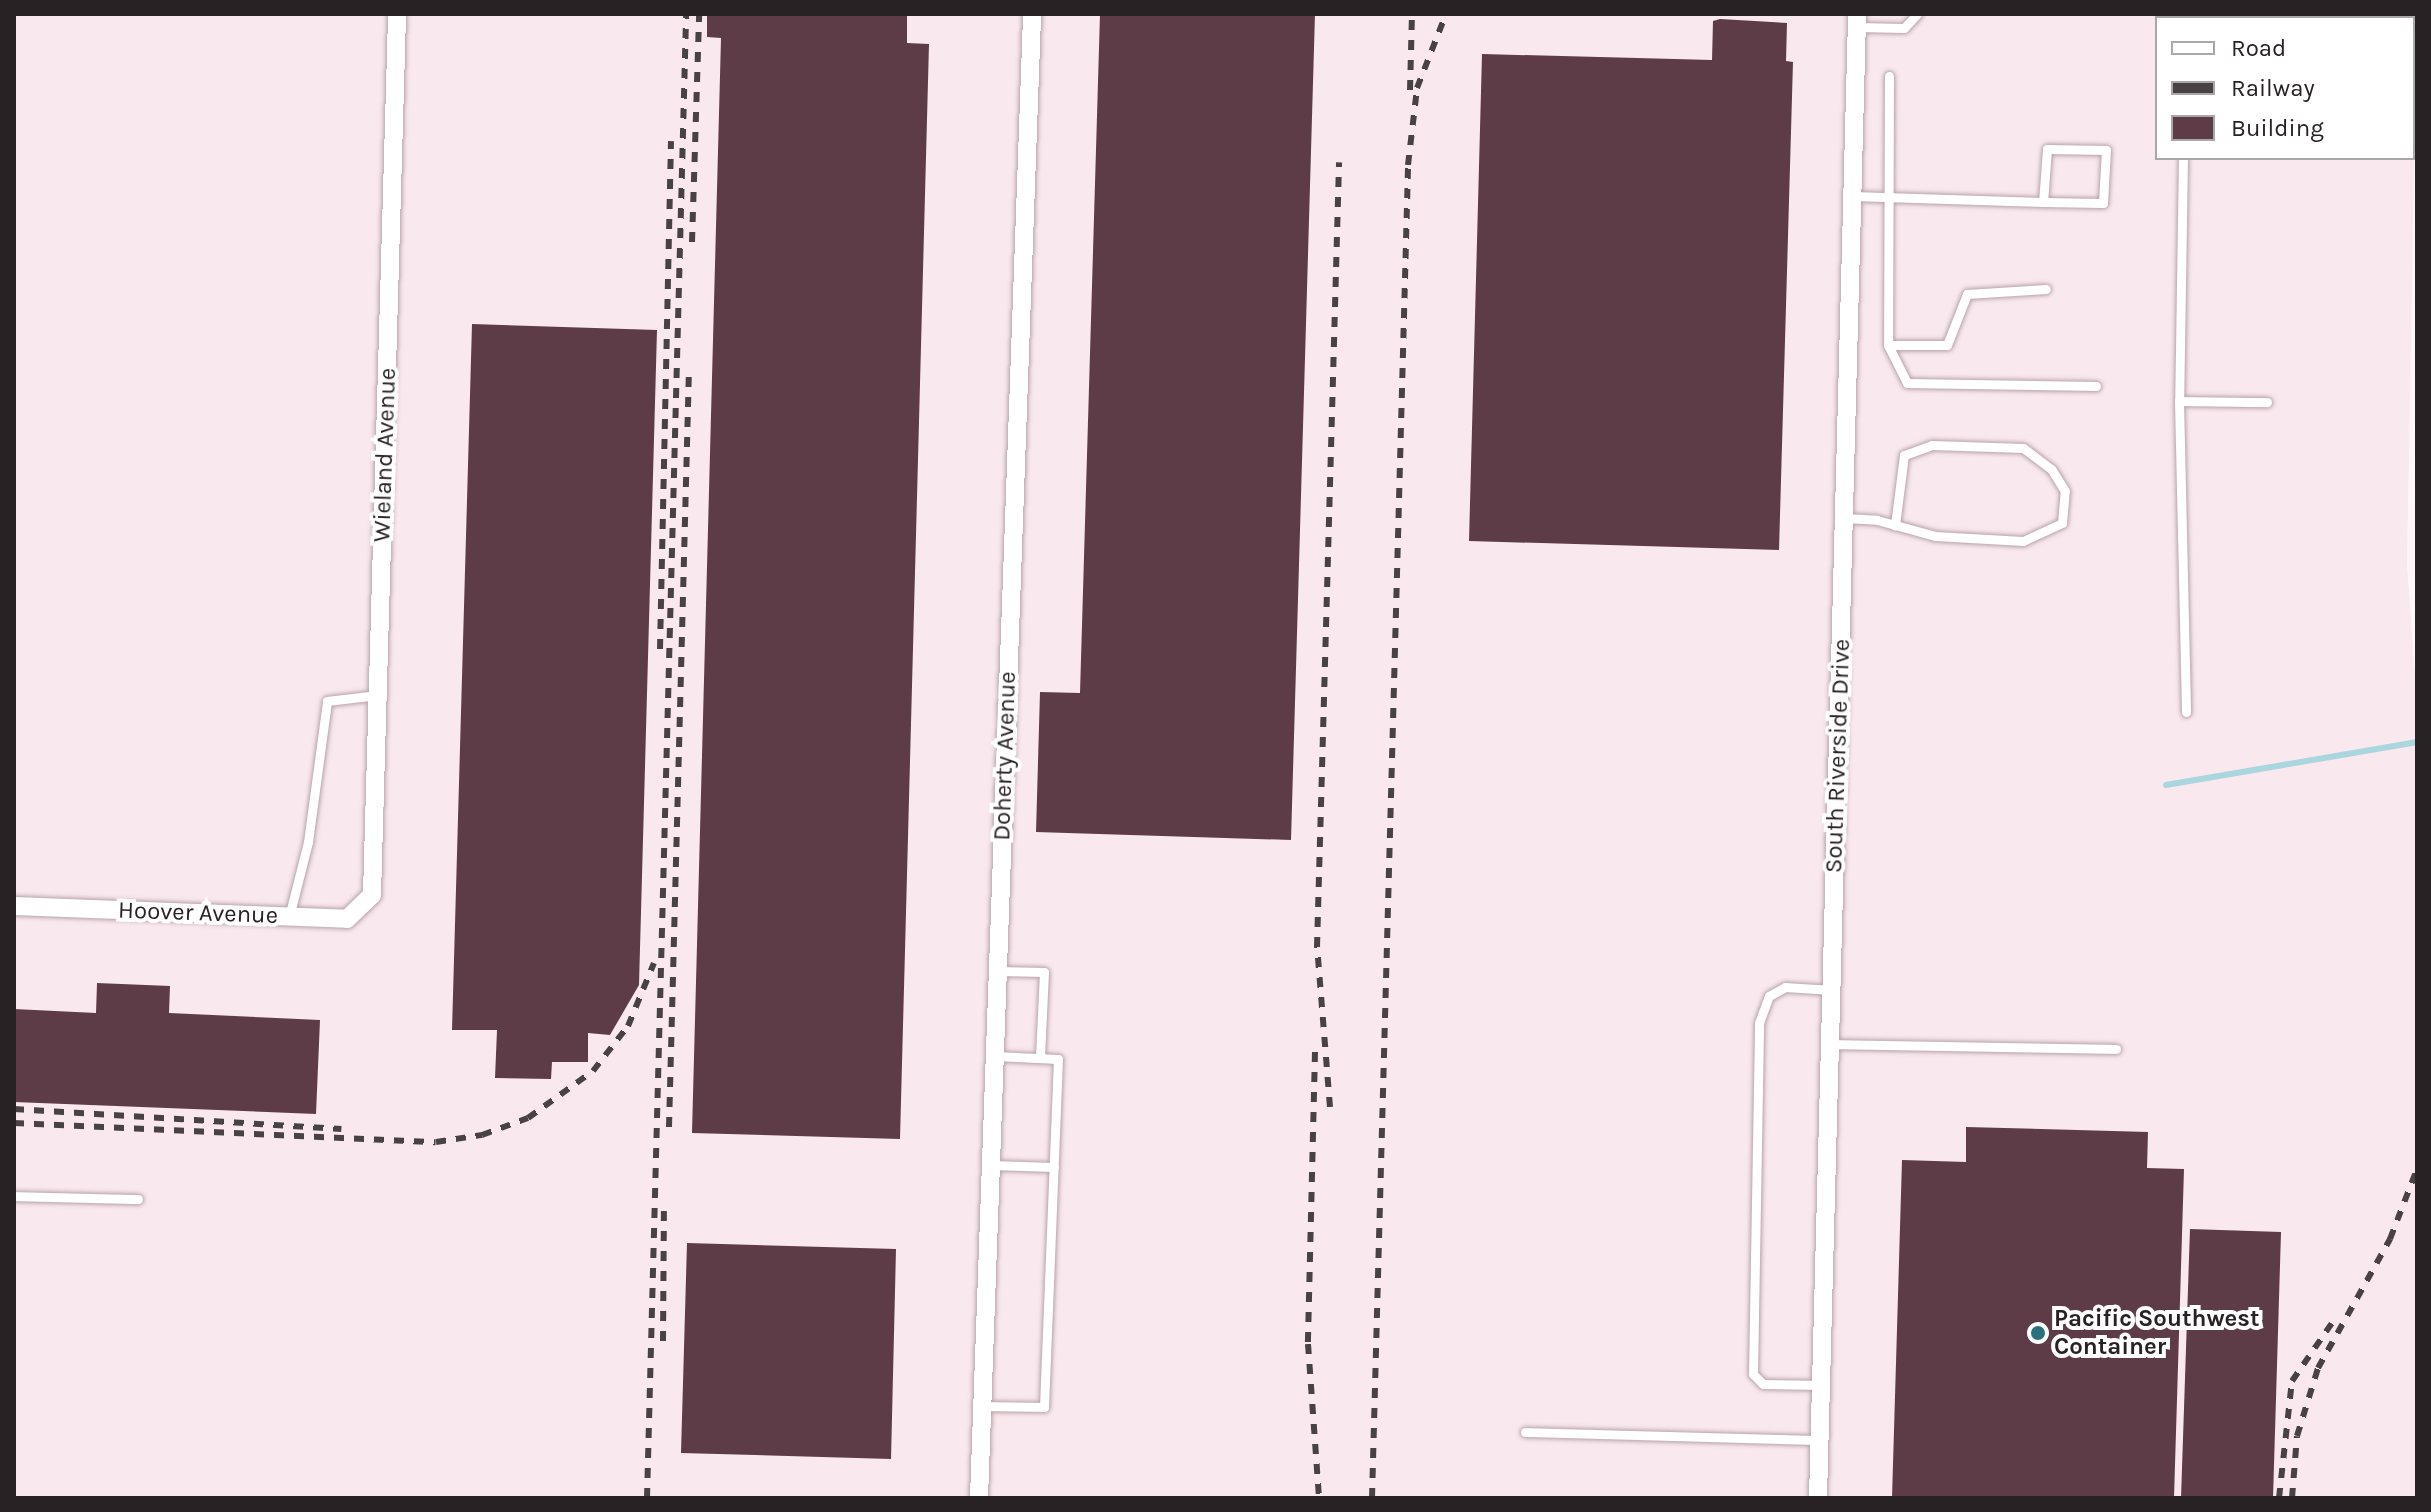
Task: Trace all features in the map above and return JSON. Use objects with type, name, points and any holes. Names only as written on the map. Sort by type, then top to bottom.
[{"type":"street","name":"Wieland Avenue","points":[[372,895],[397,14]]},
{"type":"street","name":"Doherty Avenue","points":[[979,1498],[1032,14]]},
{"type":"street","name":"South Riverside Drive","points":[[1818,1498],[1857,20]]},
{"type":"street","name":"Hoover Avenue","points":[[14,906],[347,919],[372,895]]},
{"type":"lane","points":[[1857,20],[1904,28],[1917,14]]},
{"type":"lane","points":[[1889,76],[1888,345],[1907,383],[2096,386]]},
{"type":"lane","points":[[1852,196],[2043,202],[2103,203],[2106,150],[2047,149],[2043,202]]},
{"type":"lane","points":[[2183,160],[2179,401],[2186,712]]},
{"type":"lane","points":[[1888,345],[1947,345],[1967,294],[2046,289]]},
{"type":"lane","points":[[2179,401],[2267,402]]},
{"type":"lane","points":[[1844,518],[1895,525],[1935,536],[2023,541],[2062,523],[2065,491],[2051,469],[2023,448],[1932,445],[1904,455],[1895,525]]},
{"type":"lane","points":[[289,917],[308,842],[327,701],[378,695]]},
{"type":"lane","points":[[998,971],[1044,972],[1040,1058]]},
{"type":"lane","points":[[1821,1385],[1763,1384],[1753,1374],[1759,1023],[1769,996],[1785,987],[1832,990]]},
{"type":"lane","points":[[1830,1044],[2116,1049]]},
{"type":"lane","points":[[983,1406],[1044,1407],[1058,1059],[995,1056]]},
{"type":"lane","points":[[991,1165],[1054,1167]]},
{"type":"lane","points":[[14,1196],[138,1199]]},
{"type":"lane","points":[[1525,1432],[1820,1440]]},
{"type":"shaded area","points":[[14,14],[2417,14],[2415,124],[2415,16],[2155,16],[2155,160],[2414,160],[2407,564],[2417,706],[2417,1498],[14,1498]]},
{"type":"building","points":[[707,14],[907,14],[907,43],[929,44],[900,1139],[692,1133],[721,38],[707,37]]},
{"type":"building","points":[[1100,14],[1315,14],[1291,840],[1036,832],[1040,692],[1080,693]]},
{"type":"building","points":[[1713,21],[1787,23],[1786,61],[1793,62],[1779,550],[1469,541],[1482,54],[1712,60]]},
{"type":"building","points":[[472,324],[657,330],[639,985],[610,1035],[588,1033],[588,1062],[552,1062],[551,1079],[495,1078],[497,1030],[452,1030]]},
{"type":"building","points":[[97,983],[170,986],[169,1013],[320,1020],[316,1114],[14,1102],[14,1009],[96,1013]]},
{"type":"building","name":"Pacific Southwest Container","points":[[1966,1127],[2148,1132],[2147,1168],[2184,1169],[2174,1498],[1892,1498],[1902,1160],[1966,1162]]},
{"type":"building","points":[[2190,1229],[2281,1232],[2273,1498],[2181,1498]]},
{"type":"building","points":[[687,1243],[896,1249],[891,1459],[681,1453]]},
{"type":"waterway","points":[[2166,785],[2417,742]]},
{"type":"railway","points":[[647,1498],[686,14]]},
{"type":"railway","points":[[692,242],[699,14]]},
{"type":"railway","points":[[1410,90],[1412,14]]},
{"type":"railway","points":[[1372,1498],[1408,165],[1417,88],[1446,14]]},
{"type":"railway","points":[[660,649],[671,141]]},
{"type":"railway","points":[[1330,1107],[1317,947],[1339,162]]},
{"type":"railway","points":[[669,1127],[689,370]]},
{"type":"railway","points":[[14,1123],[436,1142],[482,1135],[528,1118],[593,1071],[628,1026],[654,963]]},
{"type":"railway","points":[[1315,1052],[1308,1344],[1319,1498]]},
{"type":"railway","points":[[14,1109],[341,1129]]},
{"type":"railway","points":[[2292,1498],[2297,1436],[2318,1368],[2390,1239],[2417,1169]]},
{"type":"railway","points":[[663,1341],[664,1209]]},
{"type":"railway","points":[[2279,1498],[2292,1381],[2332,1323]]},
{"type":"place","name":"Pacific Southwest Container","points":[[2038,1333]]}]
